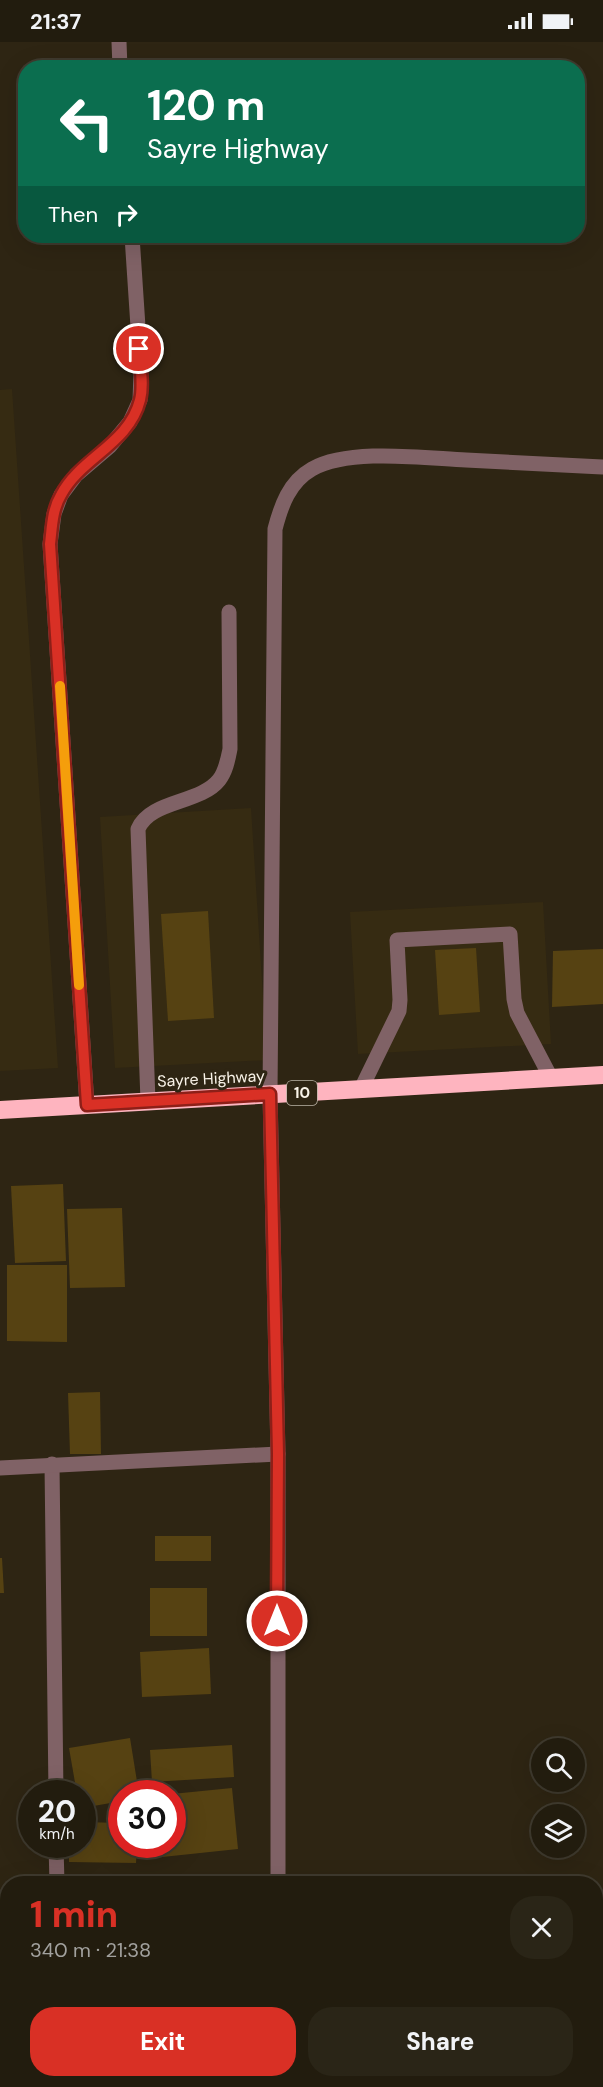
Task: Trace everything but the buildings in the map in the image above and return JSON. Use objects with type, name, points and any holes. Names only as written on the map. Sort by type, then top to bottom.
[{"type":"highway","name":"Sayre Highway","points":[[0,1110],[603,1075]]},
{"type":"street","points":[[118,42],[119,60]]},
{"type":"street","points":[[87,1105],[50,544],[54,514],[61,495],[76,475],[110,446],[130,422],[140,400],[141,372],[132,243]]},
{"type":"street","points":[[278,1876],[278,1454],[270,1094],[275,530],[282,504],[293,485],[312,469],[337,460],[395,456],[603,467]]},
{"type":"street","points":[[148,1101],[138,829],[141,821],[151,814],[210,788],[220,779],[227,765],[230,749],[229,612]]},
{"type":"street","points":[[361,1089],[399,1011],[396,940],[510,934],[517,1013],[551,1078]]},
{"type":"street","points":[[0,1468],[278,1454]]},
{"type":"street","points":[[52,1464],[56,1780]]},
{"type":"street","points":[[56,1858],[57,1876]]},
{"type":"shaded area","points":[[12,389],[58,1068],[0,1071],[0,390]]},
{"type":"shaded area","points":[[251,808],[267,1060],[115,1068],[100,817]]},
{"type":"shaded area","points":[[543,902],[551,1044],[358,1054],[350,912]]},
{"type":"slow traffic","points":[[60,686],[79,985]]},
{"type":"route","points":[[139,349],[140,400],[130,422],[110,446],[76,475],[61,495],[54,514],[50,544],[87,1105],[270,1094],[278,1454],[277,1621]]}]
